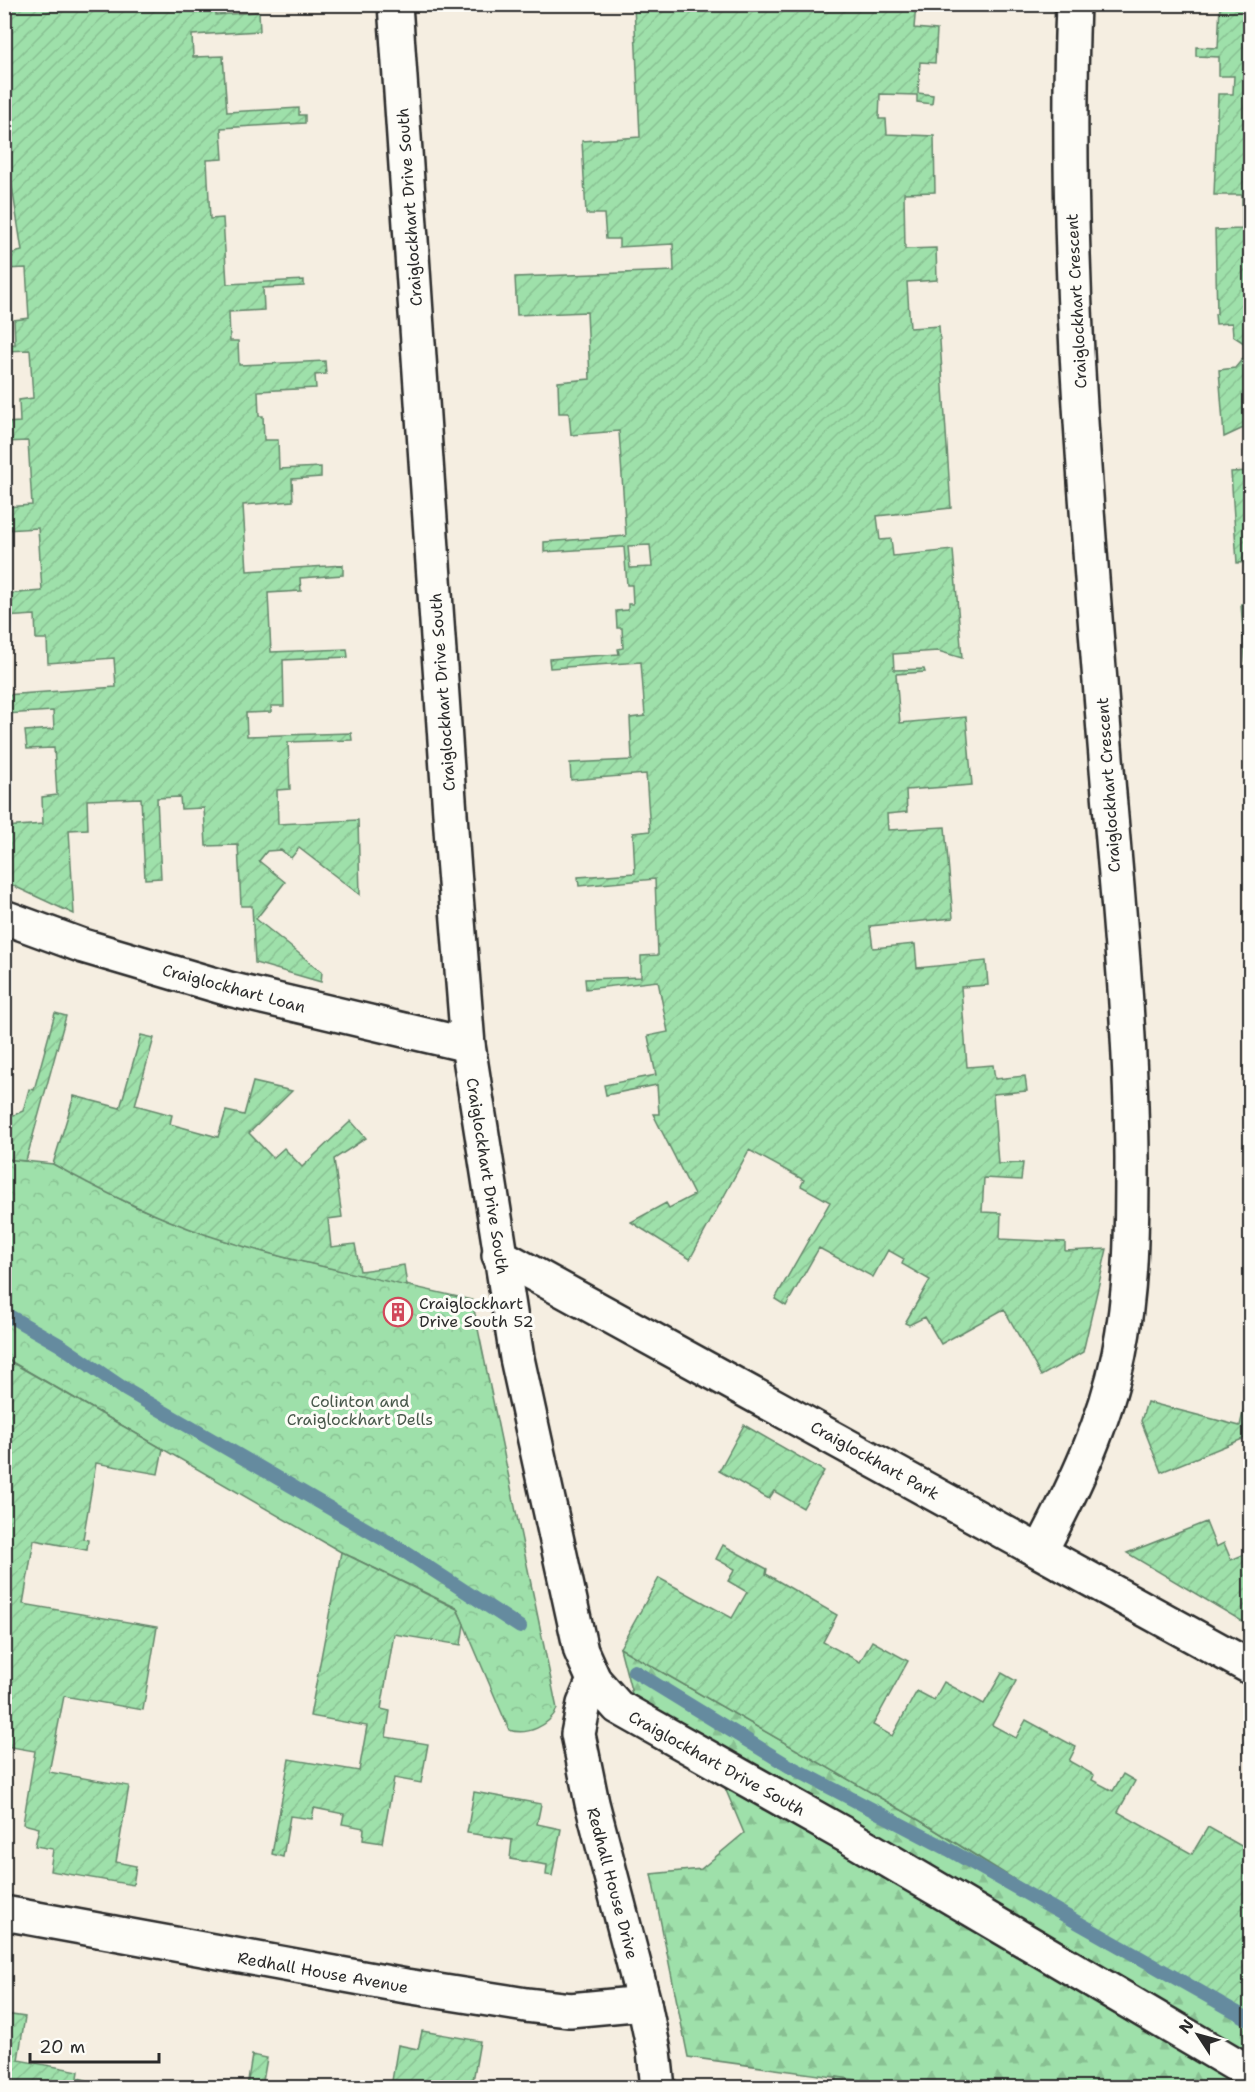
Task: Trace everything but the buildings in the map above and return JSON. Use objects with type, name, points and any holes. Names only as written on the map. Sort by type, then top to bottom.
[{"type":"street","name":"Craiglockhart Drive South","points":[[395,4],[453,858],[468,1046],[517,1358],[580,1652],[594,1680],[618,1707],[849,1837],[1251,2073]]},
{"type":"street","name":"Craiglockhart Crescent","points":[[1041,1550],[1075,1484],[1100,1421],[1119,1358],[1131,1281],[1131,1083],[1076,337],[1070,177],[1073,4]]},
{"type":"street","name":"Craiglockhart Loan","points":[[4,917],[83,946],[228,989],[468,1046]]},
{"type":"street","name":"Craiglockhart Park","points":[[500,1255],[1251,1667]]},
{"type":"street","name":"Redhall House Drive","points":[[594,1680],[584,1704],[579,1734],[592,1803],[644,2002],[654,2051],[657,2088]]},
{"type":"street","name":"Redhall House Avenue","points":[[4,1913],[406,1986],[538,2006],[570,2010],[644,2002]]},
{"type":"green space","points":[[5,4],[215,4],[216,15],[259,12],[260,31],[192,35],[193,57],[223,56],[227,112],[299,108],[299,115],[305,115],[305,123],[221,128],[223,159],[207,160],[210,219],[223,218],[227,284],[304,280],[304,286],[263,288],[264,310],[229,312],[230,341],[238,341],[239,365],[325,361],[326,374],[315,375],[316,388],[258,391],[259,416],[263,416],[264,440],[278,440],[279,469],[321,467],[321,477],[292,479],[293,501],[243,505],[247,571],[343,565],[343,575],[300,578],[301,591],[268,593],[271,652],[347,649],[348,657],[283,660],[284,706],[271,706],[271,712],[246,713],[247,736],[351,733],[352,740],[288,742],[290,789],[277,790],[278,824],[358,820],[360,895],[299,848],[291,858],[281,850],[267,851],[259,861],[285,882],[256,919],[322,972],[321,982],[255,963],[252,906],[241,906],[238,845],[206,846],[204,808],[181,809],[180,797],[157,798],[161,878],[145,879],[141,798],[87,800],[88,829],[69,830],[74,914],[5,882],[5,827],[43,824],[42,797],[57,795],[54,748],[27,749],[25,731],[54,729],[53,711],[5,714],[5,695],[116,687],[114,658],[48,663],[47,639],[36,639],[35,615],[5,617],[5,594],[42,591],[38,528],[5,530],[5,507],[32,505],[28,441],[5,442],[5,423],[20,422],[19,400],[33,398],[30,350],[5,351],[5,345],[15,344],[14,320],[29,318],[26,268],[5,269],[5,255],[22,251],[11,180],[5,180],[5,128],[8,127],[4,118]]},
{"type":"green space","points":[[634,5],[916,5],[914,28],[937,30],[935,63],[920,62],[918,93],[933,95],[932,104],[917,102],[917,95],[880,94],[879,119],[886,119],[887,134],[934,136],[935,192],[904,193],[905,249],[936,248],[937,280],[907,282],[910,328],[939,326],[951,508],[877,516],[880,540],[891,539],[893,556],[953,550],[962,658],[938,651],[893,654],[894,670],[924,669],[925,672],[896,674],[900,723],[966,717],[972,785],[906,790],[907,812],[887,814],[888,830],[945,827],[953,918],[870,926],[873,948],[915,944],[917,968],[986,961],[988,985],[961,987],[967,1067],[993,1065],[995,1079],[1025,1076],[1027,1091],[993,1094],[998,1164],[1023,1163],[1021,1180],[984,1178],[982,1212],[1001,1213],[1000,1239],[1065,1242],[1065,1251],[1107,1249],[1083,1352],[1041,1376],[1004,1309],[941,1344],[925,1317],[909,1325],[905,1323],[930,1280],[902,1264],[904,1259],[888,1250],[873,1277],[819,1248],[786,1306],[775,1299],[830,1202],[801,1186],[804,1180],[749,1150],[690,1259],[631,1222],[666,1203],[669,1208],[694,1195],[653,1114],[659,1114],[657,1085],[606,1095],[604,1085],[656,1075],[648,1036],[668,1032],[658,981],[586,989],[585,979],[641,977],[641,956],[658,955],[655,879],[579,886],[578,877],[635,873],[633,833],[650,831],[646,774],[571,780],[570,763],[632,760],[630,718],[645,716],[641,662],[550,668],[549,659],[619,654],[618,649],[623,648],[622,628],[617,628],[616,611],[628,610],[628,604],[633,604],[632,585],[627,585],[624,547],[544,552],[544,542],[626,536],[619,431],[571,435],[569,413],[559,413],[558,382],[590,379],[587,312],[517,315],[515,277],[674,271],[673,244],[619,247],[619,239],[606,239],[604,214],[586,214],[582,141],[640,137]],"holes":[[[650,545],[652,567],[630,568],[628,546]]]},
{"type":"green space","points":[[1220,5],[1250,5],[1250,425],[1224,437],[1219,370],[1235,368],[1245,356],[1244,343],[1233,336],[1232,323],[1216,324],[1215,314],[1217,314],[1215,230],[1242,229],[1242,195],[1214,195],[1218,94],[1233,94],[1234,76],[1219,76],[1219,57],[1196,56],[1196,47],[1218,48]]},
{"type":"green space","points":[[1250,471],[1250,562],[1237,563],[1231,472]]},
{"type":"green space","points":[[1250,603],[1250,694],[1248,694],[1241,604]]},
{"type":"green space","points":[[55,1013],[66,1016],[26,1161],[5,1159],[5,1109],[7,1113],[14,1115],[23,1111],[29,1089],[34,1090]]},
{"type":"green space","points":[[141,1035],[154,1038],[135,1105],[172,1115],[170,1124],[218,1137],[226,1111],[244,1115],[253,1082],[292,1091],[249,1133],[273,1158],[284,1148],[302,1167],[351,1121],[366,1138],[334,1159],[342,1217],[328,1219],[331,1247],[355,1244],[360,1271],[404,1265],[407,1286],[281,1257],[207,1235],[128,1203],[53,1164],[74,1096],[120,1108]]},
{"type":"green space","name":"Colinton and Craiglockhart Dells","points":[[5,1159],[53,1164],[136,1207],[208,1235],[287,1258],[472,1300],[557,1709],[549,1720],[537,1728],[523,1732],[509,1730],[457,1608],[341,1552],[5,1358]]},
{"type":"green space","points":[[4,1358],[163,1449],[158,1474],[96,1463],[83,1539],[88,1540],[87,1550],[34,1540],[23,1604],[157,1627],[143,1710],[64,1696],[49,1772],[129,1786],[116,1862],[136,1866],[133,1885],[50,1871],[53,1849],[35,1846],[39,1828],[23,1824],[35,1751],[6,1746],[5,1753]]},
{"type":"green space","points":[[1246,1399],[1250,1400],[1250,1436],[1161,1472],[1141,1421],[1147,1402],[1240,1426]]},
{"type":"green space","points":[[744,1425],[824,1471],[803,1508],[774,1491],[769,1499],[719,1471]]},
{"type":"green space","points":[[1206,1522],[1216,1547],[1224,1543],[1231,1560],[1250,1552],[1250,1626],[1127,1553]]},
{"type":"green space","points":[[723,1545],[767,1569],[766,1574],[837,1615],[823,1642],[860,1662],[872,1641],[908,1661],[873,1725],[892,1736],[917,1691],[934,1700],[944,1682],[984,1704],[1002,1673],[1016,1681],[992,1725],[1016,1738],[1026,1720],[1076,1747],[1069,1761],[1094,1775],[1092,1780],[1113,1791],[1123,1774],[1135,1781],[1118,1812],[1192,1854],[1208,1827],[1250,1851],[1250,2017],[1063,1910],[919,1820],[620,1648],[659,1578],[732,1618],[747,1592],[728,1581],[735,1569],[716,1559]]},
{"type":"green space","points":[[341,1552],[457,1609],[464,1624],[461,1645],[394,1634],[381,1709],[390,1711],[386,1737],[428,1744],[421,1783],[394,1778],[382,1843],[363,1840],[364,1828],[342,1824],[344,1814],[314,1808],[312,1819],[290,1816],[283,1857],[272,1854],[289,1759],[359,1771],[367,1726],[310,1716]]},
{"type":"green space","points":[[620,1648],[919,1820],[1063,1910],[1250,2017],[1250,2087],[907,2087],[688,2057],[651,1874],[701,1869],[744,1833],[709,1750],[632,1694]]},
{"type":"green space","points":[[474,1792],[541,1804],[537,1824],[561,1829],[552,1876],[546,1875],[547,1865],[510,1859],[512,1840],[467,1833]]},
{"type":"green space","points":[[5,2014],[25,2017],[18,2060],[79,2071],[78,2078],[86,2080],[85,2087],[5,2087]]},
{"type":"green space","points":[[422,2031],[480,2041],[472,2087],[391,2087],[398,2045],[418,2049]]},
{"type":"green space","points":[[252,2055],[267,2058],[262,2087],[247,2087]]},
{"type":"green space","points":[[837,2077],[907,2087],[836,2087]]},
{"type":"waterway","points":[[4,1313],[60,1345],[126,1390],[402,1550],[520,1627]]},
{"type":"waterway","points":[[634,1671],[789,1766],[946,1848],[1250,2020]]},
{"type":"place","name":"Craiglockhart Drive South 52","points":[[398,1312]]}]
